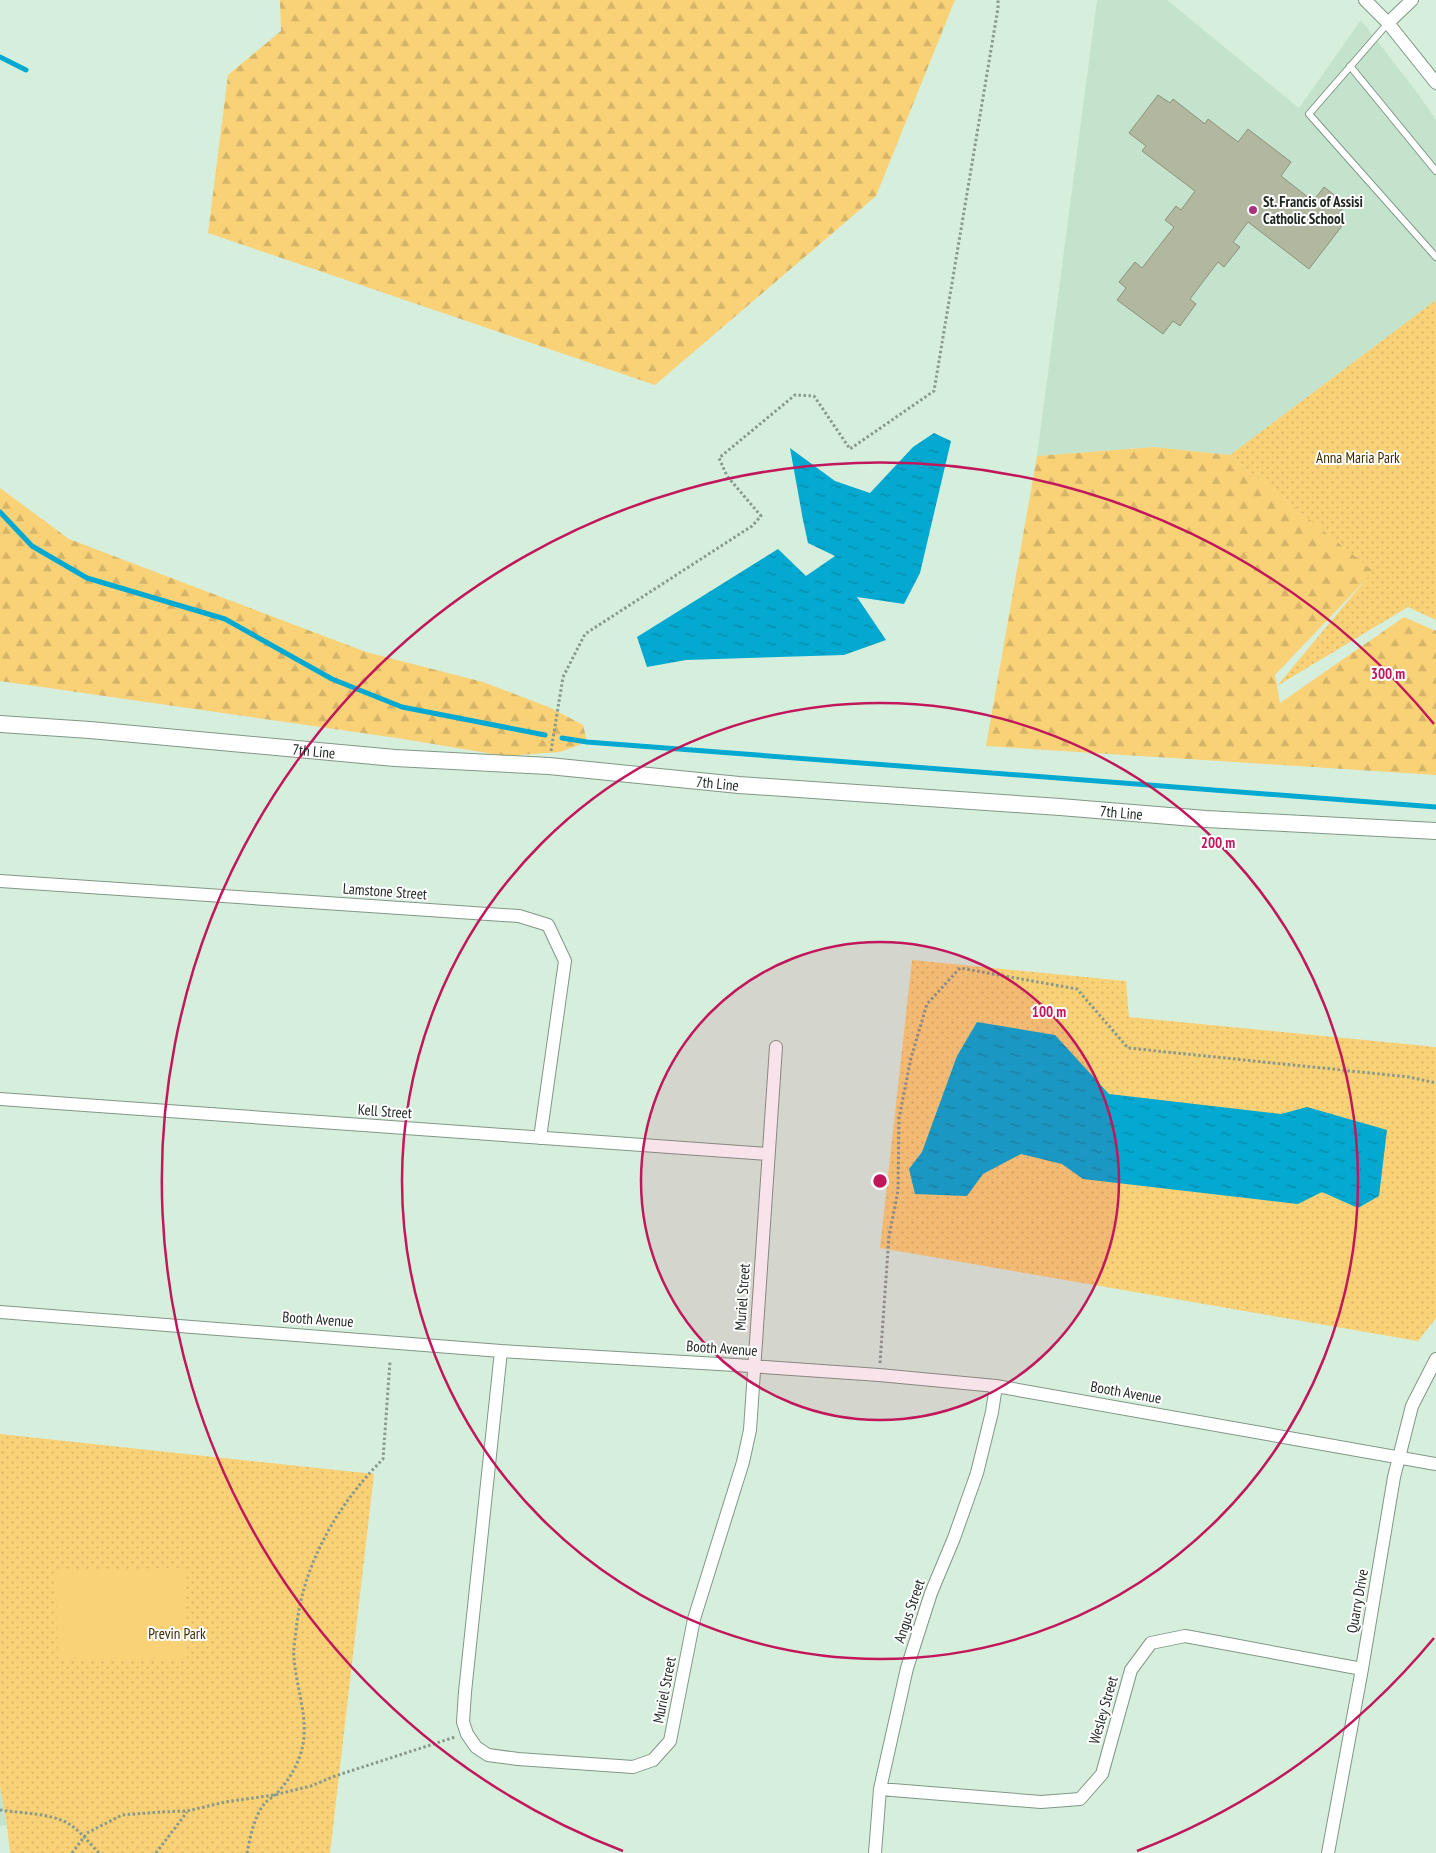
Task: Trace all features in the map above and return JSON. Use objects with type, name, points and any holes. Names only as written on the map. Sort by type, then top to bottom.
[{"type":"street","points":[[1365,0],[1388,23],[1436,83]]},
{"type":"street","points":[[1388,23],[1412,0]]},
{"type":"street","name":"7th Line","points":[[0,724],[90,730],[395,758],[549,766],[740,785],[1206,819],[1436,831]]},
{"type":"street","name":"Lamstone Street","points":[[0,881],[519,916],[548,925],[565,961],[540,1138]]},
{"type":"street","name":"Muriel Street","points":[[502,1351],[463,1722],[467,1734],[476,1747],[488,1755],[518,1759],[633,1767],[653,1760],[670,1741],[694,1619],[743,1462],[750,1430],[776,1047]]},
{"type":"street","name":"Kell Street","points":[[0,1098],[768,1154]]},
{"type":"street","name":"Booth Avenue","points":[[0,1312],[502,1351],[755,1366],[996,1386],[1436,1464]]},
{"type":"street","name":"Quarry Drive","points":[[1328,1853],[1362,1669],[1394,1477],[1412,1406],[1436,1359]]},
{"type":"street","name":"Angus Street","points":[[875,1853],[880,1789],[907,1668],[931,1593],[978,1473],[996,1386]]},
{"type":"street","name":"Wesley Street","points":[[880,1789],[1041,1802],[1080,1799],[1102,1774],[1131,1670],[1151,1642],[1185,1636],[1362,1669]]},
{"type":"lane","points":[[1388,23],[1309,114],[1436,257]]},
{"type":"lane","points":[[1350,66],[1436,171]]},
{"type":"path","points":[[549,766],[563,677],[585,634],[752,526],[761,516],[727,476],[719,458],[795,395],[814,396],[850,449],[934,392],[998,0]]},
{"type":"path","points":[[880,1363],[889,1236],[898,1191],[900,1118],[910,1067],[927,1004],[960,968],[1077,989],[1128,1048],[1409,1076],[1436,1083]]},
{"type":"path","points":[[247,1853],[252,1831],[264,1804],[284,1784],[296,1766],[303,1744],[303,1716],[294,1656],[297,1623],[305,1582],[320,1546],[360,1482],[383,1459],[390,1362]]},
{"type":"path","points":[[72,1853],[87,1833],[122,1815],[187,1811],[225,1802],[274,1795],[311,1786],[335,1776],[456,1737]]},
{"type":"path","points":[[0,1810],[63,1820],[84,1837],[99,1853]]},
{"type":"path","points":[[156,1853],[187,1811]]},
{"type":"shaded area","name":"St. Francis of Assisi Catholic School","points":[[1097,0],[1167,0],[1299,108],[1361,20],[1436,120],[1436,300],[1230,455],[1154,447],[1037,456]]},
{"type":"shaded area","points":[[0,1786],[7,1825],[0,1826]]},
{"type":"green space","points":[[280,0],[955,0],[876,196],[655,385],[208,233],[228,75],[281,31]]},
{"type":"green space","name":"Anna Maria Park","points":[[1436,300],[1436,620],[1408,607],[1277,686],[1373,571],[1230,455]]},
{"type":"green space","points":[[1154,447],[1230,455],[1374,571],[1275,675],[1280,703],[1404,617],[1436,631],[1436,775],[986,746],[1037,456]]},
{"type":"green space","points":[[0,488],[69,539],[366,652],[483,682],[551,708],[583,725],[587,742],[560,752],[505,756],[397,738],[0,681]]},
{"type":"green space","points":[[912,960],[1126,981],[1129,1017],[1436,1047],[1436,1318],[1418,1341],[880,1248]]},
{"type":"green space","name":"Previn Park","points":[[0,1434],[374,1474],[330,1853],[10,1853],[0,1786]]},
{"type":"green space","points":[[185,1568],[187,1659],[58,1661],[56,1570]]},
{"type":"water","points":[[934,433],[951,441],[920,573],[904,604],[857,597],[886,640],[844,655],[686,660],[647,667],[637,637],[778,549],[806,576],[835,556],[808,543],[790,448],[835,481],[870,493],[913,447]]},
{"type":"water","points":[[977,1022],[1055,1035],[1109,1094],[1281,1114],[1307,1107],[1387,1130],[1379,1196],[1358,1208],[1322,1192],[1298,1204],[1083,1179],[1062,1164],[1021,1154],[983,1174],[967,1196],[915,1194],[909,1169],[922,1152],[957,1056]]},
{"type":"building","points":[[1158,95],[1170,103],[1173,99],[1205,124],[1208,119],[1238,142],[1248,129],[1291,162],[1281,176],[1313,201],[1324,187],[1346,204],[1337,216],[1345,222],[1309,269],[1248,222],[1233,242],[1240,247],[1224,267],[1218,262],[1190,299],[1196,304],[1180,326],[1173,321],[1163,334],[1117,300],[1126,288],[1119,282],[1135,262],[1142,268],[1174,227],[1165,220],[1176,206],[1181,210],[1195,191],[1142,151],[1146,146],[1129,133]]},
{"type":"waterway","points":[[0,57],[26,70]]},
{"type":"waterway","points":[[0,512],[32,546],[87,578],[225,619],[332,679],[402,707],[545,735]]},
{"type":"waterway","points":[[562,738],[587,742],[1436,807]]},
{"type":"place","name":"St. Francis of Assisi Catholic School","points":[[1253,210]]}]
